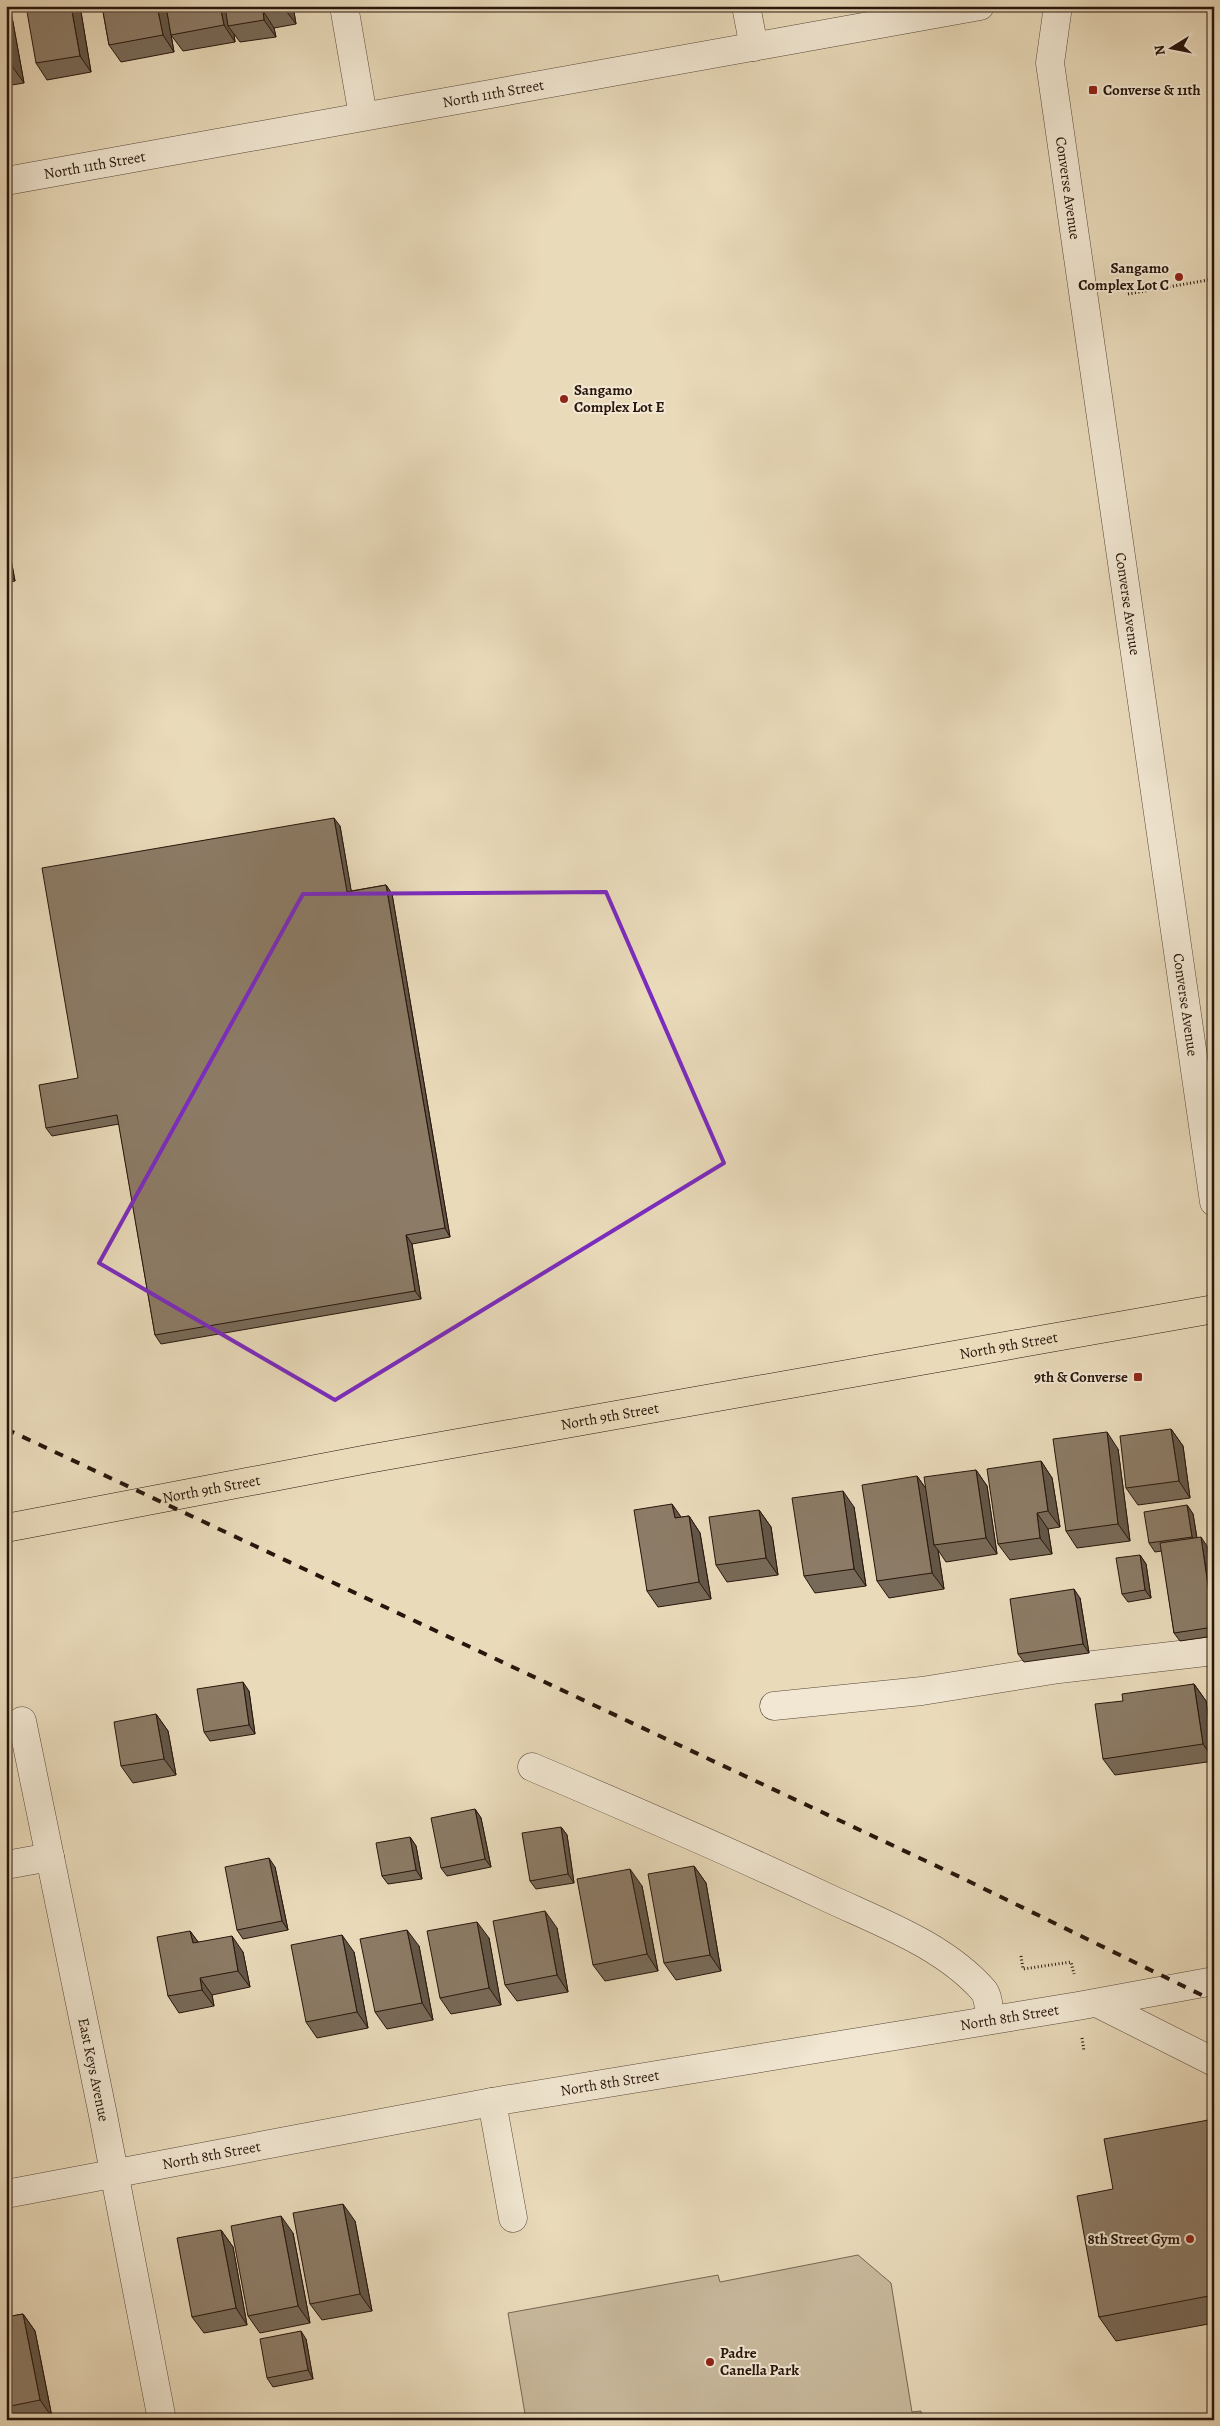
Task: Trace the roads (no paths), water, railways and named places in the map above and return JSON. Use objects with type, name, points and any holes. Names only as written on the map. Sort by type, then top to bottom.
[{"type":"main road","name":"North 9th Street","points":[[6,1528],[368,1459],[1214,1309]]},
{"type":"street","points":[[344,6],[363,116]]},
{"type":"street","points":[[746,6],[754,47]]},
{"type":"street","name":"North 11th Street","points":[[6,181],[980,6]]},
{"type":"street","name":"Converse Avenue","points":[[1058,6],[1050,63],[1214,1202]]},
{"type":"street","points":[[774,1706],[922,1691],[1059,1669],[1214,1651]]},
{"type":"street","name":"East Keys Avenue","points":[[22,1721],[115,2173],[162,2420]]},
{"type":"street","points":[[532,1767],[729,1852],[900,1932],[952,1962],[972,1979],[986,1994],[990,2020]]},
{"type":"street","points":[[6,1865],[50,1857]]},
{"type":"street","name":"North 8th Street","points":[[6,2194],[492,2102],[1096,2003],[1214,1981]]},
{"type":"street","points":[[1096,2003],[1214,2062]]},
{"type":"street","points":[[492,2102],[513,2218]]},
{"type":"railway","points":[[6,1429],[960,1877],[1214,2001]]},
{"type":"place","name":"Converse & 11th","points":[[1093,90]]},
{"type":"place","name":"Sangamo Complex Lot C","points":[[1179,277]]},
{"type":"place","name":"Sangamo Complex Lot E","points":[[564,399]]},
{"type":"place","name":"9th & Converse","points":[[1138,1377]]},
{"type":"place","name":"8th Street Gym","points":[[1190,2239]]},
{"type":"place","name":"Padre Canella Park","points":[[710,2362]]}]
